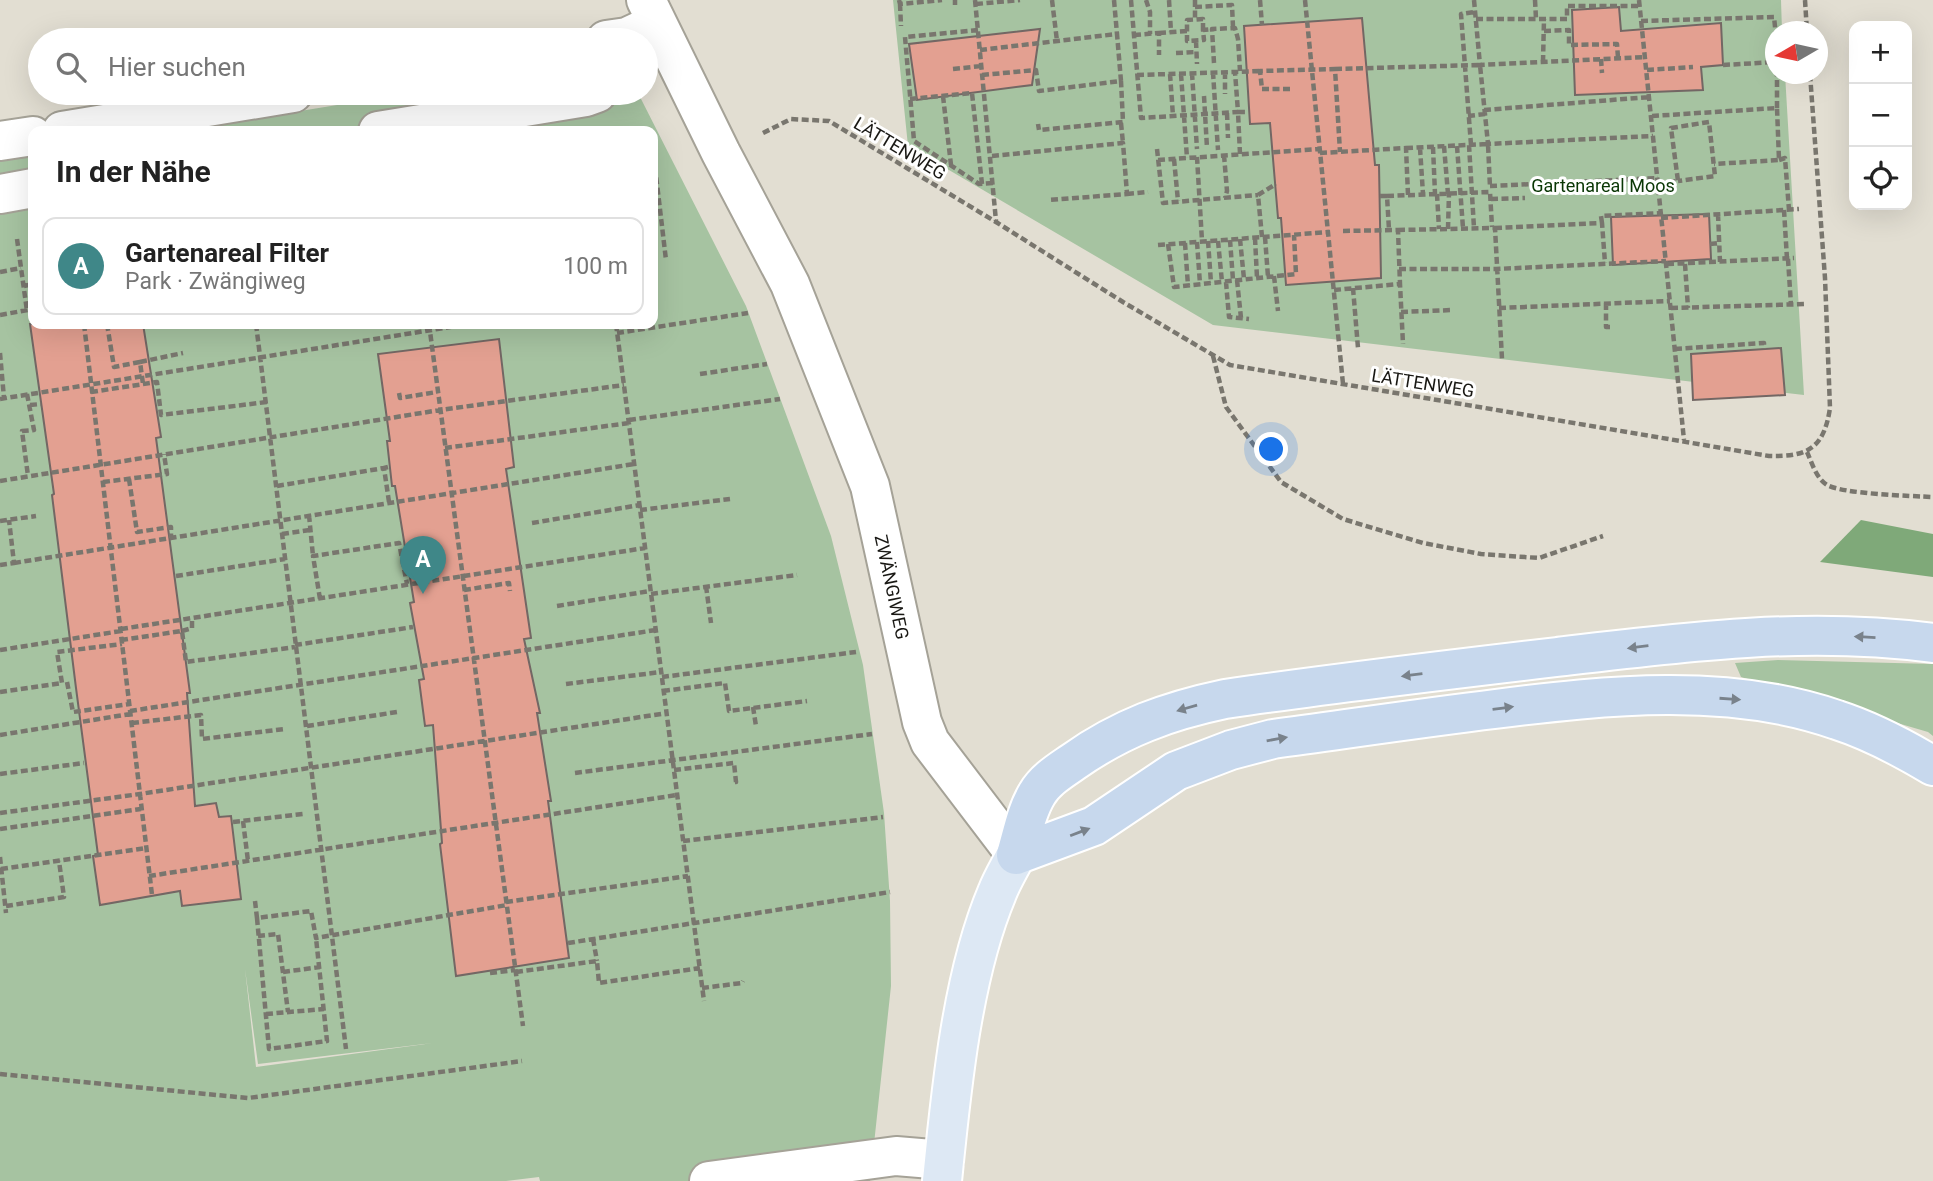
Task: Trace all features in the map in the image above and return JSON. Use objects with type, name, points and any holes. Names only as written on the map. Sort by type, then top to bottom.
[{"type":"highway","points":[[1016,855],[1037,793],[1054,776],[1116,734],[1144,721],[1193,706],[1225,699],[1425,673],[1731,638],[1832,635],[1933,643]]},
{"type":"highway","points":[[1016,855],[1094,827],[1177,771],[1231,750],[1273,739],[1572,699],[1639,696],[1749,700],[1836,719],[1871,733],[1933,766]]},
{"type":"main road","points":[[943,1170],[957,1059],[979,944],[997,893],[1016,855]]},
{"type":"street","points":[[635,28],[651,11]]},
{"type":"street","name":"ZWÄNGIWEG","points":[[660,65],[721,153],[790,284],[870,486],[922,722],[930,742],[1016,855]]},
{"type":"street","points":[[92,126],[220,105]]},
{"type":"street","points":[[409,126],[537,105]]},
{"type":"street","points":[[0,141],[28,137]]},
{"type":"street","points":[[0,194],[28,189]]},
{"type":"street","points":[[709,1181],[896,1156],[943,1170]]},
{"type":"path","points":[[901,26],[900,2],[942,0]]},
{"type":"path","points":[[996,222],[975,2],[1020,0]]},
{"type":"path","points":[[1052,0],[1057,41]]},
{"type":"path","points":[[1114,0],[1127,194]]},
{"type":"path","points":[[1131,0],[1141,117],[1247,112]]},
{"type":"path","points":[[1146,0],[1150,12],[1150,34]]},
{"type":"path","points":[[1169,0],[1171,32]]},
{"type":"path","points":[[1195,0],[1195,19]]},
{"type":"path","points":[[1260,0],[1262,25]]},
{"type":"path","points":[[1305,0],[1343,384]]},
{"type":"path","points":[[1474,0],[1488,144],[1502,359]]},
{"type":"path","points":[[1535,0],[1536,19]]},
{"type":"path","points":[[1805,0],[1806,21]]},
{"type":"path","points":[[1474,228],[1461,14],[1567,19],[1567,6],[1570,3],[1640,3],[1684,440]]},
{"type":"path","points":[[1195,7],[1232,5],[1233,27],[1241,38],[1237,72],[1240,154]]},
{"type":"path","points":[[1641,21],[1774,17],[1774,21]]},
{"type":"path","points":[[1195,19],[1203,19],[1204,40],[1187,41],[1187,20],[1195,19]]},
{"type":"path","points":[[1543,61],[1544,19]]},
{"type":"path","points":[[1203,30],[1233,27]]},
{"type":"path","points":[[1212,29],[1214,63]]},
{"type":"path","points":[[978,30],[905,37],[914,141],[982,184],[993,183]]},
{"type":"path","points":[[1544,31],[1571,30],[1569,45],[1617,44],[1618,58]]},
{"type":"path","points":[[1134,35],[1187,31]]},
{"type":"path","points":[[1159,33],[1159,55]]},
{"type":"path","points":[[980,50],[1117,34]]},
{"type":"path","points":[[1196,41],[1197,64]]},
{"type":"path","points":[[1176,53],[1196,52]]},
{"type":"path","points":[[1137,75],[1480,65],[1645,57]]},
{"type":"path","points":[[1601,59],[1602,73]]},
{"type":"path","points":[[1723,65],[1765,63]]},
{"type":"path","points":[[953,69],[982,66]]},
{"type":"path","points":[[1647,70],[1693,67]]},
{"type":"path","points":[[1335,69],[1340,152]]},
{"type":"path","points":[[982,75],[1036,70],[1039,90],[1121,81]]},
{"type":"path","points":[[1260,71],[1262,89],[1290,89]]},
{"type":"path","points":[[1213,72],[1217,150]]},
{"type":"path","points":[[1225,72],[1226,94]]},
{"type":"path","points":[[1192,73],[1197,149]]},
{"type":"path","points":[[1170,74],[1173,116]]},
{"type":"path","points":[[1181,74],[1187,158]]},
{"type":"path","points":[[1777,84],[1779,160]]},
{"type":"path","points":[[1811,84],[1825,278],[1830,408],[1827,427],[1819,443],[1807,452],[1816,473],[1827,485],[1933,497]]},
{"type":"path","points":[[910,99],[972,93],[982,184]]},
{"type":"path","points":[[943,96],[952,166]]},
{"type":"path","points":[[1204,96],[1207,148]]},
{"type":"path","points":[[1468,116],[1485,112],[1650,97]]},
{"type":"path","points":[[1652,116],[1777,108]]},
{"type":"path","points":[[1227,113],[1228,138]]},
{"type":"path","points":[[1690,113],[1692,125]]},
{"type":"path","name":"LÄTTENWEG","points":[[721,153],[791,119],[829,121],[1230,365],[1769,456],[1807,452]]},
{"type":"path","points":[[1380,196],[1678,181],[1716,176],[1709,122],[1671,128],[1678,181]]},
{"type":"path","points":[[1038,124],[1038,130],[1121,123]]},
{"type":"path","points":[[1158,160],[1653,136]]},
{"type":"path","points":[[992,156],[1123,143]]},
{"type":"path","points":[[1444,146],[1448,229]]},
{"type":"path","points":[[1457,146],[1463,228]]},
{"type":"path","points":[[1433,147],[1438,229]]},
{"type":"path","points":[[1406,148],[1408,195]]},
{"type":"path","points":[[1420,148],[1423,194]]},
{"type":"path","points":[[1157,149],[1163,203],[1258,195],[1276,184]]},
{"type":"path","points":[[1224,155],[1227,191],[1225,198]]},
{"type":"path","points":[[1197,157],[1202,242],[1199,284]]},
{"type":"path","points":[[1714,164],[1785,158],[1791,304]]},
{"type":"path","points":[[1174,159],[1178,201]]},
{"type":"path","points":[[658,192],[666,260]]},
{"type":"path","points":[[1049,200],[1148,192]]},
{"type":"path","points":[[1258,195],[1278,311]]},
{"type":"path","points":[[1387,195],[1389,230]]},
{"type":"path","points":[[1491,200],[1525,198]]},
{"type":"path","points":[[1605,264],[1601,216],[1718,214],[1799,209]]},
{"type":"path","points":[[1718,214],[1720,262]]},
{"type":"path","points":[[1343,231],[1602,223]]},
{"type":"path","points":[[1398,230],[1404,344]]},
{"type":"path","points":[[1158,245],[1329,232]]},
{"type":"path","points":[[1168,244],[1174,287],[1188,286],[1296,274],[1294,235]]},
{"type":"path","points":[[1255,238],[1257,278]]},
{"type":"path","points":[[1240,239],[1229,317],[1249,318]]},
{"type":"path","points":[[1230,240],[1232,281]]},
{"type":"path","points":[[1218,241],[1241,318]]},
{"type":"path","points":[[1202,242],[1211,283]]},
{"type":"path","points":[[1185,243],[1188,286]]},
{"type":"path","points":[[1710,244],[1719,243]]},
{"type":"path","points":[[1399,269],[1496,269],[1790,259]]},
{"type":"path","points":[[1685,263],[1688,308]]},
{"type":"path","points":[[0,272],[21,268],[28,302]]},
{"type":"path","points":[[1334,290],[1400,284]]},
{"type":"path","points":[[24,286],[28,285]]},
{"type":"path","points":[[1353,288],[1358,348]]},
{"type":"path","points":[[1499,308],[1670,301]]},
{"type":"path","points":[[1606,303],[1606,327],[1611,327]]},
{"type":"path","points":[[1671,308],[1807,304]]},
{"type":"path","points":[[0,315],[28,310]]},
{"type":"path","points":[[1401,312],[1453,310]]},
{"type":"path","points":[[658,327],[748,313]]},
{"type":"path","points":[[85,329],[152,895]]},
{"type":"path","points":[[108,329],[114,367],[183,353]]},
{"type":"path","points":[[257,329],[346,1049]]},
{"type":"path","points":[[0,353],[2,398],[262,357],[418,329]]},
{"type":"path","points":[[429,329],[523,1026]]},
{"type":"path","points":[[617,329],[704,1001]]},
{"type":"path","points":[[617,333],[643,329]]},
{"type":"path","points":[[1675,349],[1764,342],[1764,349]]},
{"type":"path","points":[[1213,355],[1226,407],[1281,482],[1343,519],[1423,544],[1481,554],[1539,558],[1603,536]]},
{"type":"path","points":[[140,362],[143,384]]},
{"type":"path","points":[[700,374],[767,364]]},
{"type":"path","points":[[91,392],[157,382],[162,415],[267,402]]},
{"type":"path","points":[[0,481],[440,410],[624,385]]},
{"type":"path","points":[[399,393],[400,398],[437,392]]},
{"type":"path","points":[[27,394],[34,430],[22,431],[28,476]]},
{"type":"path","points":[[445,448],[780,399]]},
{"type":"path","points":[[30,405],[41,404]]},
{"type":"path","points":[[103,482],[167,474],[164,454]]},
{"type":"path","points":[[0,565],[634,464]]},
{"type":"path","points":[[277,486],[386,467],[389,502]]},
{"type":"path","points":[[128,479],[137,532],[171,527],[172,538]]},
{"type":"path","points":[[532,523],[730,499]]},
{"type":"path","points":[[309,515],[320,599]]},
{"type":"path","points":[[0,521],[36,516]]},
{"type":"path","points":[[9,520],[14,563]]},
{"type":"path","points":[[282,534],[310,530]]},
{"type":"path","points":[[313,556],[399,543],[407,584]]},
{"type":"path","points":[[0,650],[645,548]]},
{"type":"path","points":[[176,576],[285,559]]},
{"type":"path","points":[[557,606],[797,575]]},
{"type":"path","points":[[464,590],[509,583],[510,591]]},
{"type":"path","points":[[706,586],[711,623]]},
{"type":"path","points":[[130,704],[73,712],[57,652],[181,631],[192,628],[192,618]]},
{"type":"path","points":[[181,631],[186,662],[413,627]]},
{"type":"path","points":[[0,734],[656,630]]},
{"type":"path","points":[[566,684],[860,652]]},
{"type":"path","points":[[0,692],[67,682]]},
{"type":"path","points":[[663,691],[725,683],[729,710],[807,701]]},
{"type":"path","points":[[753,708],[756,726]]},
{"type":"path","points":[[307,726],[397,712]]},
{"type":"path","points":[[0,813],[667,713]]},
{"type":"path","points":[[132,723],[201,715],[202,740],[285,729]]},
{"type":"path","points":[[575,773],[872,734]]},
{"type":"path","points":[[0,774],[84,763]]},
{"type":"path","points":[[674,770],[734,763],[736,782],[733,782]]},
{"type":"path","points":[[149,876],[677,795]]},
{"type":"path","points":[[0,829],[141,809]]},
{"type":"path","points":[[233,822],[303,814]]},
{"type":"path","points":[[683,841],[883,817]]},
{"type":"path","points":[[243,821],[248,861]]},
{"type":"path","points":[[1,869],[147,848]]},
{"type":"path","points":[[0,857],[6,913]]},
{"type":"path","points":[[6,906],[64,897],[59,861]]},
{"type":"path","points":[[316,938],[506,904],[688,876]]},
{"type":"path","points":[[568,943],[890,892]]},
{"type":"path","points":[[255,901],[269,1049],[327,1041],[311,911],[257,918]]},
{"type":"path","points":[[258,936],[278,934],[288,1012]]},
{"type":"path","points":[[593,939],[599,983],[700,968]]},
{"type":"path","points":[[490,973],[597,961]]},
{"type":"path","points":[[283,972],[320,967]]},
{"type":"path","points":[[702,988],[743,981]]},
{"type":"path","points":[[266,1014],[324,1009]]},
{"type":"path","points":[[0,1074],[248,1098],[522,1061]]},
{"type":"green space","name":"Gartenareal Moos","points":[[893,0],[1781,0],[1782,21],[1765,21],[1765,84],[1786,84],[1804,395],[1213,325],[908,146]]},
{"type":"green space","points":[[337,105],[644,105],[655,126],[209,126]]},
{"type":"green space","points":[[658,132],[746,306],[831,536],[863,665],[884,813],[890,901],[891,986],[870,1181],[540,1181],[539,1177],[506,1181],[0,1181],[0,161],[28,156],[28,329],[658,329]],"holes":[[[245,969],[258,1064],[433,1043],[256,1067]]]},
{"type":"green space","points":[[1861,520],[1933,534],[1933,577],[1820,562]]},
{"type":"green space","points":[[1778,660],[1933,664],[1933,736],[1928,732],[1741,677],[1735,663]]},
{"type":"building","points":[[1619,7],[1621,31],[1721,23],[1723,65],[1701,67],[1703,90],[1575,95],[1572,10]]},
{"type":"building","points":[[1362,18],[1375,165],[1379,165],[1381,278],[1286,285],[1270,123],[1250,124],[1244,26]]},
{"type":"building","points":[[1040,29],[1032,85],[917,100],[909,44]]},
{"type":"building","points":[[1709,214],[1711,259],[1613,265],[1611,217]]},
{"type":"building","points":[[31,329],[144,329],[161,437],[156,438],[190,693],[187,693],[195,806],[216,803],[219,817],[231,816],[241,899],[182,906],[180,891],[100,905],[93,856],[98,855],[52,495],[54,494]]},
{"type":"building","points":[[499,339],[514,467],[506,469],[531,638],[524,639],[540,713],[537,713],[551,801],[548,801],[569,958],[456,976],[440,844],[433,725],[425,726],[419,680],[424,679],[410,603],[414,602],[395,486],[392,486],[387,441],[390,441],[378,354]]},
{"type":"building","points":[[1781,348],[1785,395],[1693,400],[1691,354]]},
{"type":"place","name":"Gartenareal Filter","points":[[423,594]]}]
